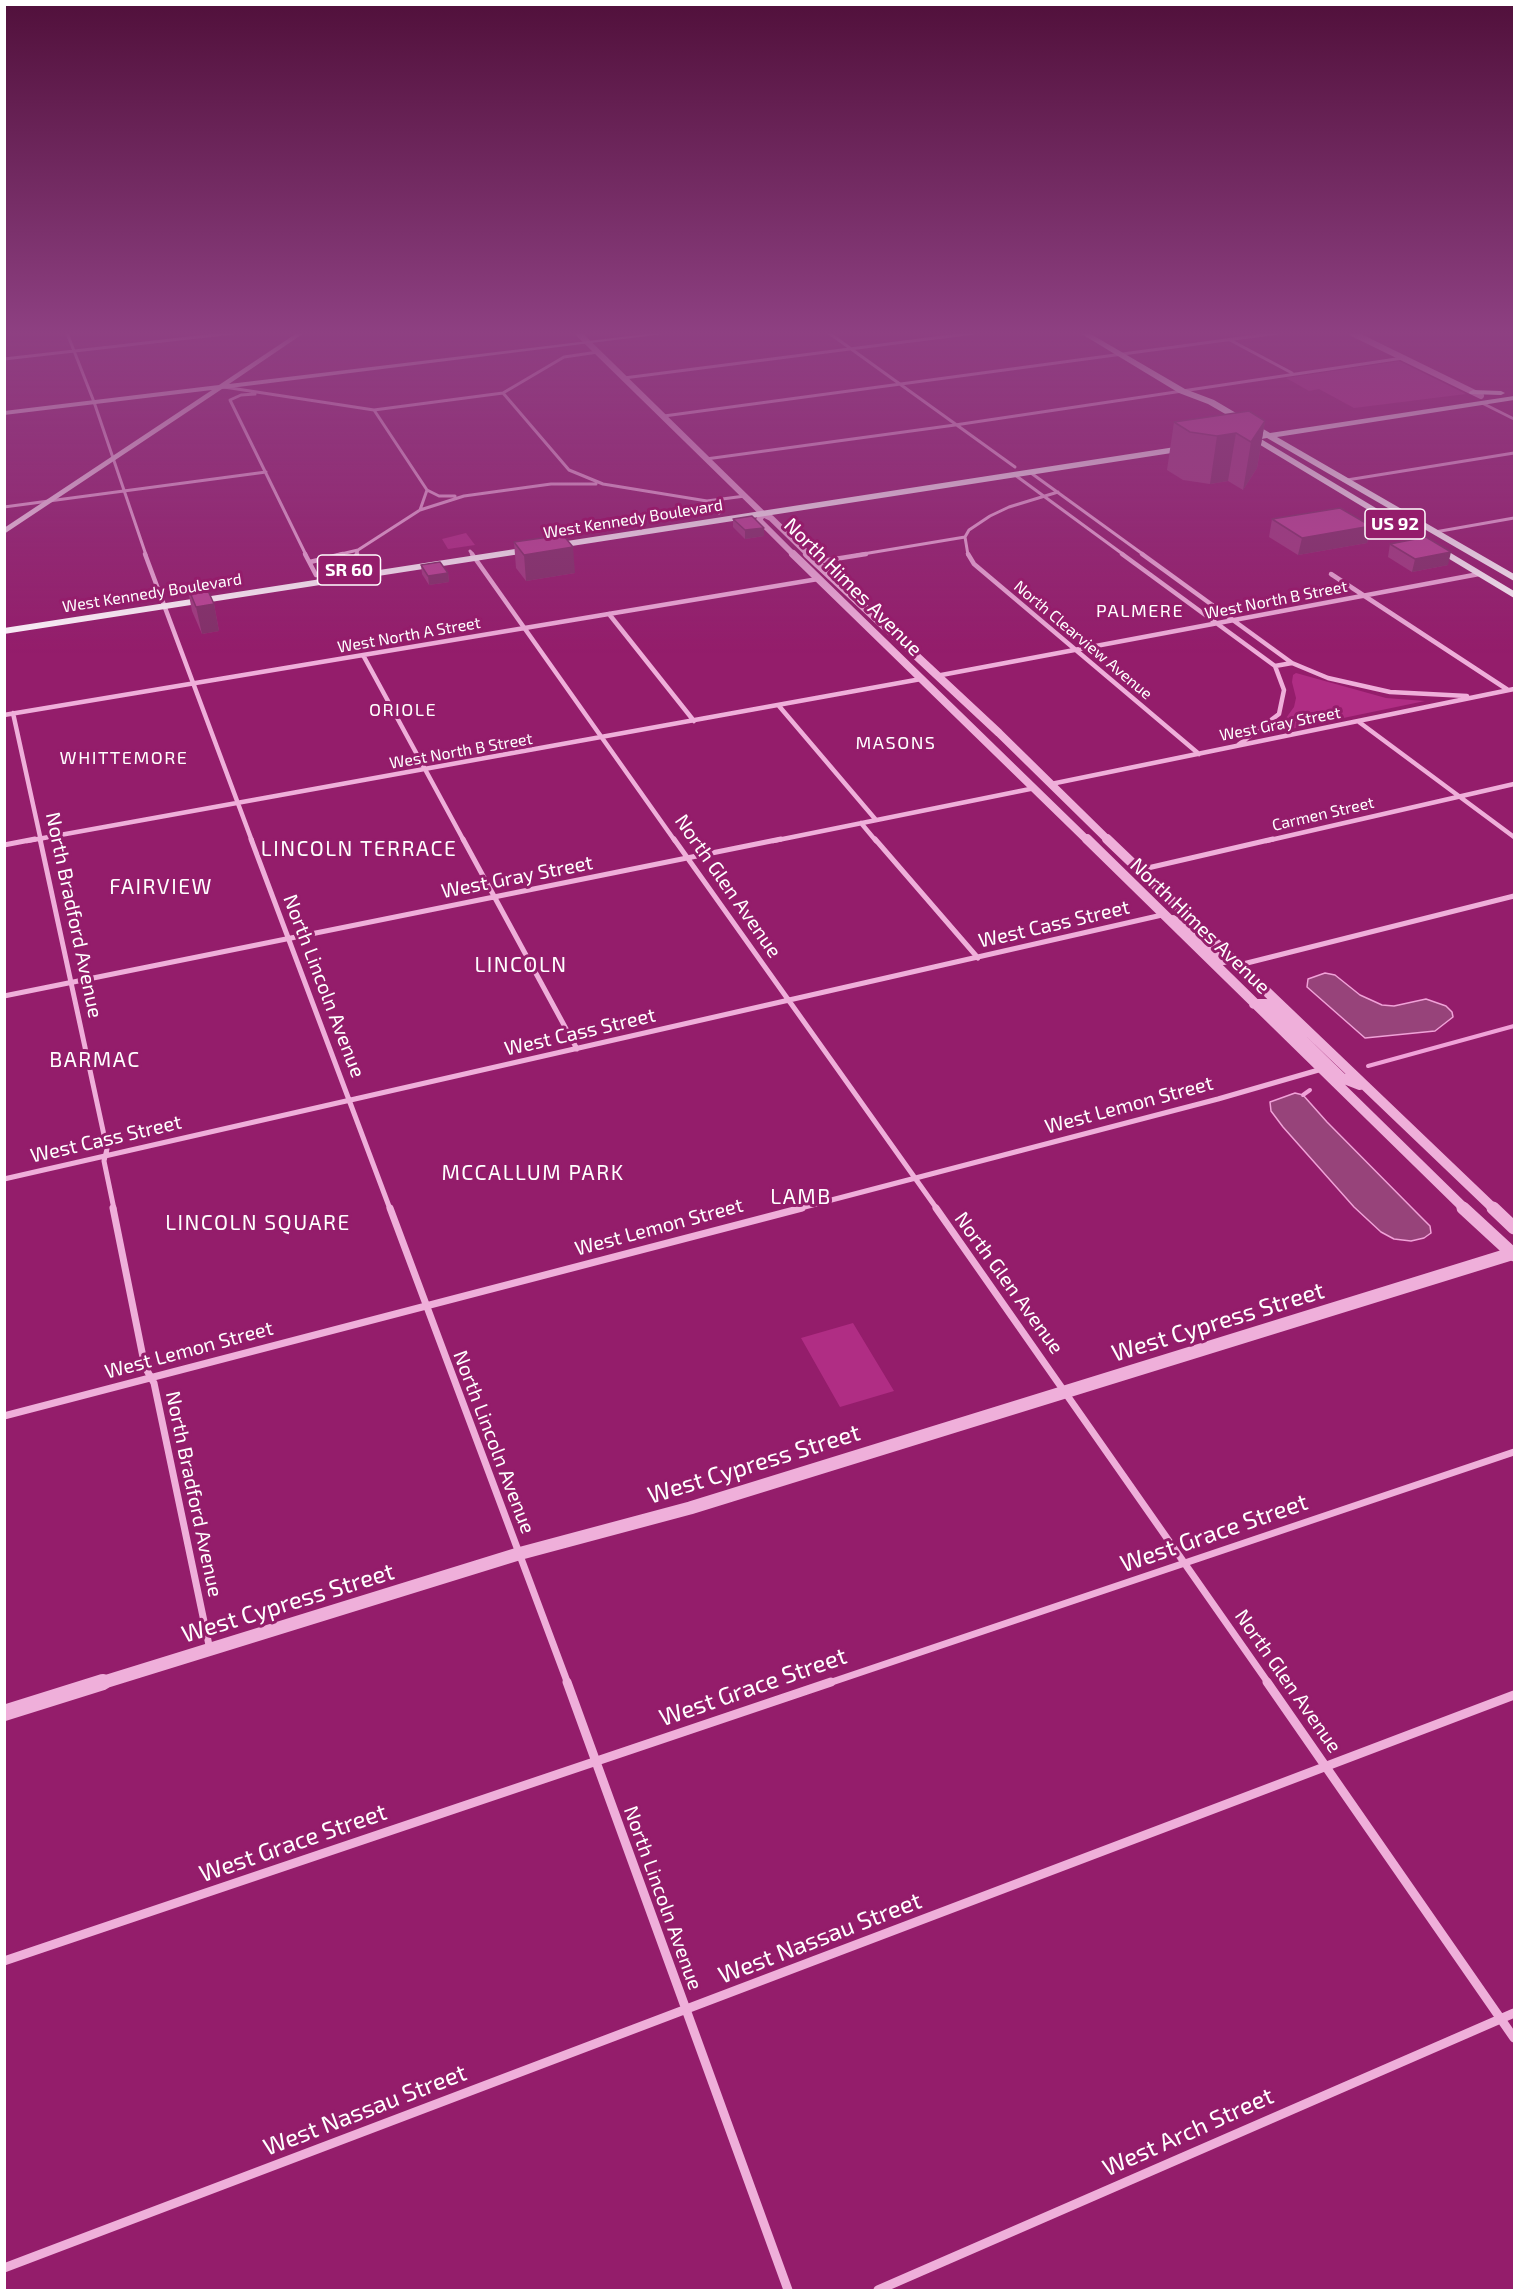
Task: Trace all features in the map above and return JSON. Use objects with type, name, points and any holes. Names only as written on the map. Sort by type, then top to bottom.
[{"type":"main road","points":[[4,532],[143,440]]},
{"type":"main road","name":"US 92","points":[[1256,440],[1513,594]]},
{"type":"main road","name":"US 92","points":[[1278,440],[1515,578]]},
{"type":"main road","name":"West Kennedy Boulevard","points":[[4,632],[359,568],[473,555],[719,513],[759,511],[941,487],[1092,456],[1190,441]]},
{"type":"main road","name":"West Kennedy Boulevard","points":[[4,623],[162,603],[1015,471],[1031,473],[1203,446]]},
{"type":"main road","points":[[1425,542],[1437,543],[1492,565]]},
{"type":"street","name":"North Lincoln Avenue","points":[[107,440],[162,603],[597,1760],[788,2290]]},
{"type":"street","points":[[250,440],[316,575]]},
{"type":"street","points":[[394,440],[427,490],[439,496],[464,496],[551,484],[603,484],[707,501],[745,496]]},
{"type":"street","points":[[543,440],[569,470],[603,484]]},
{"type":"street","points":[[688,440],[759,511]]},
{"type":"street","points":[[706,459],[845,440]]},
{"type":"street","points":[[975,440],[1045,497],[1275,666],[1284,690],[1282,706],[1278,714],[1235,747]]},
{"type":"street","points":[[1347,480],[1515,453]]},
{"type":"street","points":[[568,476],[569,470]]},
{"type":"street","points":[[4,507],[266,472]]},
{"type":"street","points":[[1031,473],[1231,621],[1292,663],[1328,678],[1390,692],[1479,696]]},
{"type":"street","points":[[551,484],[562,480]]},
{"type":"street","points":[[420,510],[427,490]]},
{"type":"street","points":[[816,562],[965,537],[969,530],[990,516],[1009,507],[1058,492]]},
{"type":"street","points":[[310,562],[358,550],[420,510],[464,496]]},
{"type":"street","points":[[707,501],[719,513]]},
{"type":"street","name":"North Himes Avenue","points":[[759,511],[771,518],[1052,784],[1114,847],[1515,1228]]},
{"type":"street","name":"North Himes Avenue","points":[[759,511],[759,520],[818,579],[985,739],[1420,1167],[1514,1254]]},
{"type":"street","points":[[1435,532],[1515,518]]},
{"type":"street","name":"North Clearview Avenue","points":[[965,537],[968,555],[974,564],[1199,754]]},
{"type":"street","points":[[358,550],[354,560],[359,568]]},
{"type":"street","name":"North Glen Avenue","points":[[473,555],[1067,1393],[1515,2038]]},
{"type":"street","points":[[1139,565],[1153,563]]},
{"type":"street","points":[[1331,574],[1508,690]]},
{"type":"street","name":"West North B Street","points":[[936,676],[1479,574]]},
{"type":"street","points":[[1157,580],[1172,577]]},
{"type":"street","name":"West North A Street","points":[[4,715],[818,579]]},
{"type":"street","points":[[609,614],[694,721]]},
{"type":"street","points":[[363,655],[577,1049]]},
{"type":"street","points":[[1275,666],[1292,663]]},
{"type":"street","name":"West North B Street","points":[[4,845],[921,679]]},
{"type":"street","name":"West Gray Street","points":[[1052,784],[1515,688]]},
{"type":"street","points":[[779,706],[876,820]]},
{"type":"street","name":"North Bradford Avenue","points":[[13,713],[107,1149],[104,1161],[140,1345],[146,1372],[154,1383],[210,1651]]},
{"type":"street","points":[[1359,722],[1515,837]]},
{"type":"street","points":[[985,739],[1002,747],[1037,778],[1052,784]]},
{"type":"street","name":"Carmen Street","points":[[1138,870],[1515,784]]},
{"type":"street","points":[[1035,788],[1054,796],[1100,841],[1114,847]]},
{"type":"street","name":"West Gray Street","points":[[4,996],[1035,788]]},
{"type":"street","points":[[861,823],[978,958]]},
{"type":"street","points":[[1162,915],[1186,927],[1225,961],[1238,965],[1515,896]]},
{"type":"street","name":"West Cass Street","points":[[4,1179],[1162,915]]},
{"type":"street","points":[[1254,1004],[1266,1004],[1342,1078],[1366,1088]]},
{"type":"street","name":"West Lemon Street","points":[[4,1416],[1322,1069]]},
{"type":"street","name":"West Cypress Street","points":[[4,1713],[518,1554],[690,1508],[1514,1254]]},
{"type":"street","name":"West Grace Street","points":[[4,1961],[1515,1452]]},
{"type":"street","name":"West Nassau Street","points":[[4,2268],[1515,1695]]},
{"type":"street","name":"West Arch Street","points":[[878,2290],[1515,2013]]},
{"type":"shaded area","points":[[466,533],[475,545],[448,549],[442,539]]},
{"type":"shaded area","points":[[1296,673],[1386,698],[1425,701],[1276,732],[1294,707],[1296,698],[1292,682],[1293,675]]},
{"type":"shaded area","points":[[1325,973],[1335,975],[1360,995],[1382,1005],[1394,1006],[1426,999],[1446,1006],[1452,1012],[1453,1017],[1435,1031],[1365,1038],[1307,987],[1308,979]]},
{"type":"shaded area","points":[[1295,1093],[1303,1095],[1430,1226],[1431,1233],[1424,1238],[1411,1241],[1394,1239],[1381,1232],[1354,1207],[1271,1111],[1270,1102]]},
{"type":"shaded area","points":[[853,1323],[894,1391],[840,1407],[801,1338]]},
{"type":"building","points":[[1340,508],[1371,526],[1302,538],[1272,519]]},
{"type":"building","points":[[752,516],[764,528],[745,530],[733,519]]},
{"type":"building","points":[[563,535],[573,547],[524,555],[514,542]]},
{"type":"building","points":[[1426,537],[1451,552],[1415,559],[1390,544]]},
{"type":"building","points":[[440,562],[448,573],[428,576],[421,565]]},
{"type":"building","points":[[204,582],[214,604],[196,607],[187,585]]},
{"type":"waterway","points":[[1368,1066],[1514,1026]]},
{"type":"waterway","points":[[1303,1095],[1310,1090]]},
{"type":"district","name":"PALMERE","points":[[1140,611]]},
{"type":"district","name":"ORIOLE","points":[[403,710]]},
{"type":"district","name":"MASONS","points":[[896,743]]},
{"type":"district","name":"WHITTEMORE","points":[[124,758]]},
{"type":"district","name":"LINCOLN TERRACE","points":[[359,849]]},
{"type":"district","name":"FAIRVIEW","points":[[161,887]]},
{"type":"district","name":"LINCOLN","points":[[521,965]]},
{"type":"district","name":"BARMAC","points":[[95,1060]]},
{"type":"district","name":"MCCALLUM PARK","points":[[533,1173]]},
{"type":"district","name":"LAMB","points":[[801,1197]]},
{"type":"district","name":"LINCOLN SQUARE","points":[[258,1223]]}]
